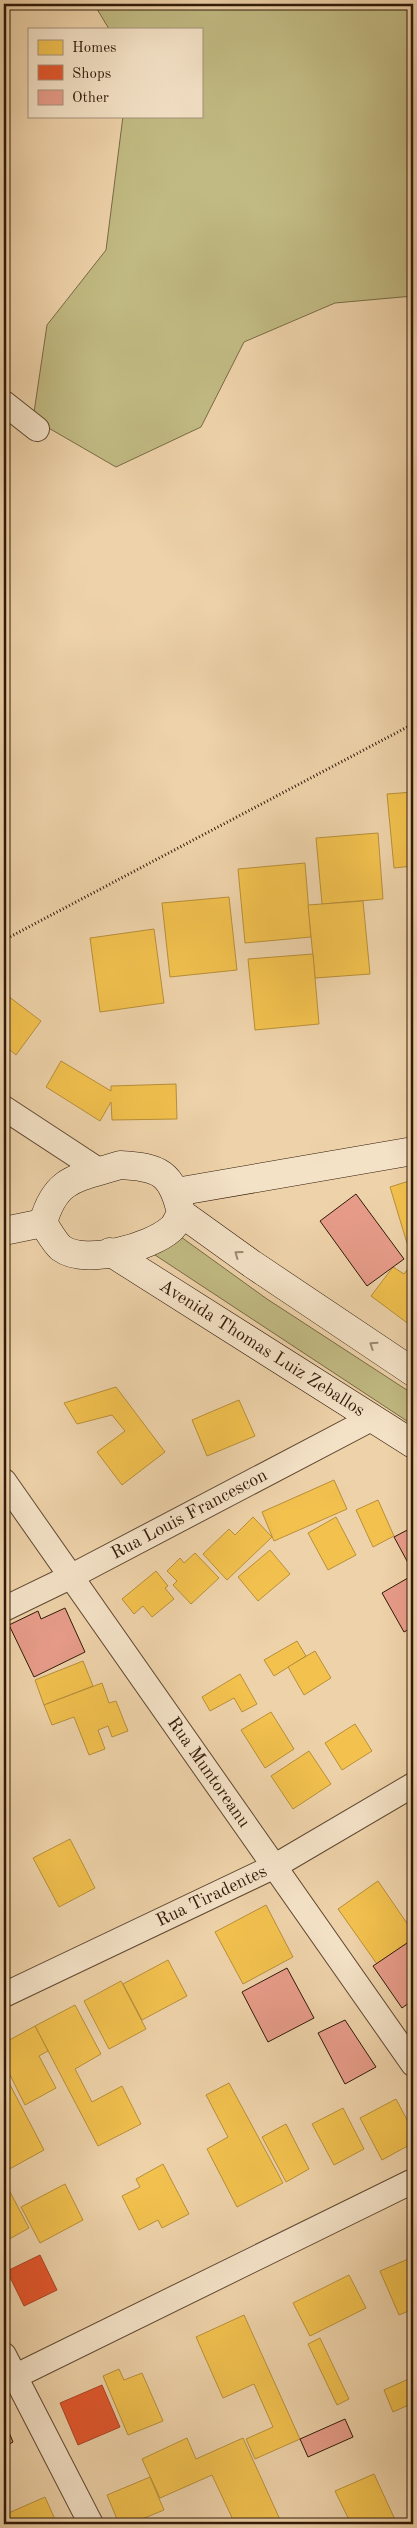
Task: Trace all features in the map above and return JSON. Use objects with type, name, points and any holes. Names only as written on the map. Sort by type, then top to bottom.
[{"type":"main road","points":[[179,1202],[413,1151]]},
{"type":"main road","points":[[179,1202],[173,1228],[158,1239],[137,1248],[110,1252],[74,1254],[60,1248],[43,1222],[48,1203],[66,1182],[120,1164],[146,1166],[169,1179],[179,1202],[252,1264],[413,1372]]},
{"type":"main road","points":[[4,1231],[43,1222]]},
{"type":"main road","name":"Avenida Thomas Luiz Zeballos","points":[[110,1252],[413,1444]]},
{"type":"street","points":[[4,403],[37,429]]},
{"type":"street","points":[[4,1108],[100,1171]]},
{"type":"street","name":"Rua Louis Francescon","points":[[4,1609],[70,1577],[373,1418]]},
{"type":"street","name":"Rua Muntoreanu","points":[[4,1480],[70,1577],[413,2064]]},
{"type":"street","name":"Rua Tiradentes","points":[[4,1995],[275,1866],[413,1784]]},
{"type":"street","points":[[16,2376],[413,2182]]},
{"type":"street","points":[[4,2355],[90,2524]]},
{"type":"path","points":[[4,940],[413,724]]},
{"type":"shaded area","points":[[94,4],[413,4],[413,296],[335,303],[244,342],[201,427],[116,467],[33,419],[47,325],[106,250],[123,118],[202,118],[202,28],[108,28]]},
{"type":"shaded area","points":[[181,1237],[267,1299],[413,1394],[413,1425],[152,1253]]},
{"type":"building: Homes","points":[[413,792],[413,866],[394,868],[387,794]]},
{"type":"building: Homes","points":[[378,833],[383,899],[322,904],[316,838]]},
{"type":"building: Homes","points":[[305,863],[311,937],[245,943],[238,869]]},
{"type":"building: Homes","points":[[229,897],[237,970],[170,977],[162,903]]},
{"type":"building: Homes","points":[[363,901],[370,974],[315,978],[308,905]]},
{"type":"building: Homes","points":[[154,929],[164,1003],[100,1012],[90,938]]},
{"type":"building: Homes","points":[[313,954],[319,1024],[255,1030],[248,959]]},
{"type":"building: Homes","points":[[8,996],[41,1021],[16,1055],[4,1045],[4,1002]]},
{"type":"building: Homes","points":[[61,1061],[111,1091],[111,1086],[176,1084],[177,1119],[112,1120],[111,1102],[100,1121],[46,1087]]},
{"type":"building: Homes","points":[[409,1181],[413,1193],[413,1241],[407,1243],[390,1187]]},
{"type":"building: Homes","points":[[413,1262],[413,1320],[410,1325],[371,1296],[393,1267],[404,1274]]},
{"type":"building: Homes","points":[[116,1387],[165,1452],[122,1485],[97,1452],[125,1431],[112,1415],[77,1424],[64,1403]]},
{"type":"building: Homes","points":[[239,1400],[255,1436],[207,1456],[192,1420]]},
{"type":"building: Homes","points":[[334,1480],[347,1509],[274,1541],[262,1512]]},
{"type":"building: Homes","points":[[378,1500],[394,1536],[373,1547],[356,1510]]},
{"type":"building: Homes","points":[[253,1517],[272,1537],[227,1580],[203,1554],[229,1529],[235,1535]]},
{"type":"building: Homes","points":[[336,1517],[356,1555],[328,1570],[308,1533]]},
{"type":"building: Homes","points":[[270,1550],[290,1574],[258,1601],[238,1577]]},
{"type":"building: Homes","points":[[195,1553],[219,1578],[191,1604],[173,1585],[177,1581],[167,1571],[180,1558],[184,1563]]},
{"type":"building: Homes","points":[[156,1571],[168,1586],[165,1588],[174,1599],[152,1617],[143,1606],[134,1614],[122,1599]]},
{"type":"building: Homes","points":[[297,1641],[306,1656],[274,1676],[264,1660]]},
{"type":"building: Homes","points":[[315,1651],[331,1678],[304,1695],[288,1667]]},
{"type":"building: Homes","points":[[83,1661],[93,1686],[44,1705],[35,1680]]},
{"type":"building: Homes","points":[[240,1674],[257,1704],[242,1712],[234,1698],[210,1711],[202,1697]]},
{"type":"building: Homes","points":[[102,1683],[109,1703],[116,1701],[128,1731],[112,1737],[108,1726],[98,1730],[105,1749],[89,1755],[74,1717],[52,1725],[44,1705]]},
{"type":"building: Homes","points":[[271,1712],[294,1749],[265,1768],[241,1730]]},
{"type":"building: Homes","points":[[355,1724],[372,1751],[342,1770],[325,1743]]},
{"type":"building: Homes","points":[[309,1751],[331,1784],[293,1809],[271,1776]]},
{"type":"building: Homes","points":[[70,1839],[95,1888],[59,1907],[33,1858]]},
{"type":"building: Homes","points":[[378,1881],[413,1932],[413,1939],[377,1964],[338,1909]]},
{"type":"building: Homes","points":[[266,1905],[293,1957],[243,1984],[215,1932]]},
{"type":"building: Homes","points":[[168,1960],[187,1996],[142,2020],[123,1984]]},
{"type":"building: Homes","points":[[121,1981],[146,2029],[109,2049],[84,2001]]},
{"type":"building: Homes","points":[[75,2005],[101,2054],[75,2069],[92,2102],[122,2086],[141,2124],[98,2146],[35,2026]]},
{"type":"building: Homes","points":[[35,2026],[48,2051],[39,2056],[56,2088],[25,2105],[4,2063],[4,2043]]},
{"type":"building: Homes","points":[[7,2079],[44,2150],[4,2172],[4,2080]]},
{"type":"building: Homes","points":[[229,2083],[283,2183],[237,2207],[207,2149],[228,2137],[206,2095]]},
{"type":"building: Homes","points":[[396,2099],[413,2131],[413,2143],[382,2160],[360,2118]]},
{"type":"building: Homes","points":[[343,2108],[364,2149],[334,2165],[312,2124]]},
{"type":"building: Homes","points":[[286,2124],[309,2169],[286,2182],[262,2137]]},
{"type":"building: Homes","points":[[163,2164],[189,2214],[162,2228],[158,2220],[139,2230],[122,2196],[140,2187],[136,2179]]},
{"type":"building: Homes","points":[[65,2184],[83,2220],[40,2243],[21,2207]]},
{"type":"building: Homes","points":[[8,2188],[29,2228],[4,2242],[4,2190]]},
{"type":"building: Homes","points":[[413,2257],[413,2309],[399,2315],[380,2271]]},
{"type":"building: Homes","points":[[349,2275],[366,2308],[310,2336],[293,2303]]},
{"type":"building: Homes","points":[[244,2315],[300,2439],[255,2459],[246,2439],[273,2427],[254,2384],[223,2398],[196,2337]]},
{"type":"building: Homes","points":[[320,2338],[349,2399],[337,2405],[308,2344]]},
{"type":"building: Homes","points":[[119,2369],[124,2380],[142,2373],[163,2421],[128,2435],[103,2376]]},
{"type":"building: Homes","points":[[413,2377],[413,2403],[393,2412],[384,2390]]},
{"type":"building: Homes","points":[[187,2438],[196,2459],[243,2438],[282,2524],[235,2524],[212,2475],[160,2498],[142,2459]]},
{"type":"building: Homes","points":[[374,2474],[397,2524],[351,2524],[335,2491]]},
{"type":"building: Homes","points":[[150,2477],[164,2510],[130,2524],[119,2524],[107,2495]]},
{"type":"building: Homes","points":[[45,2497],[57,2524],[4,2524],[4,2515]]},
{"type":"building: Shops","points":[[40,2255],[57,2290],[24,2306],[7,2271]]},
{"type":"building: Shops","points":[[102,2385],[120,2427],[78,2445],[60,2403]]},
{"type":"building: Other","points":[[356,1194],[404,1259],[367,1286],[320,1221]]},
{"type":"building: Other","points":[[413,1527],[413,1572],[394,1537]]},
{"type":"building: Other","points":[[413,1575],[413,1627],[404,1632],[382,1593]]},
{"type":"building: Other","points":[[65,1608],[85,1652],[34,1677],[9,1625],[38,1611],[41,1619]]},
{"type":"building: Other","points":[[413,1939],[413,2000],[402,2008],[373,1966]]},
{"type":"building: Other","points":[[287,1968],[314,2018],[268,2042],[242,1992]]},
{"type":"building: Other","points":[[345,2020],[376,2067],[345,2084],[318,2033]]},
{"type":"building: Other","points":[[345,2419],[353,2437],[308,2457],[300,2439]]},
{"type":"building: Other","points":[[4,2420],[13,2442],[4,2447]]}]
